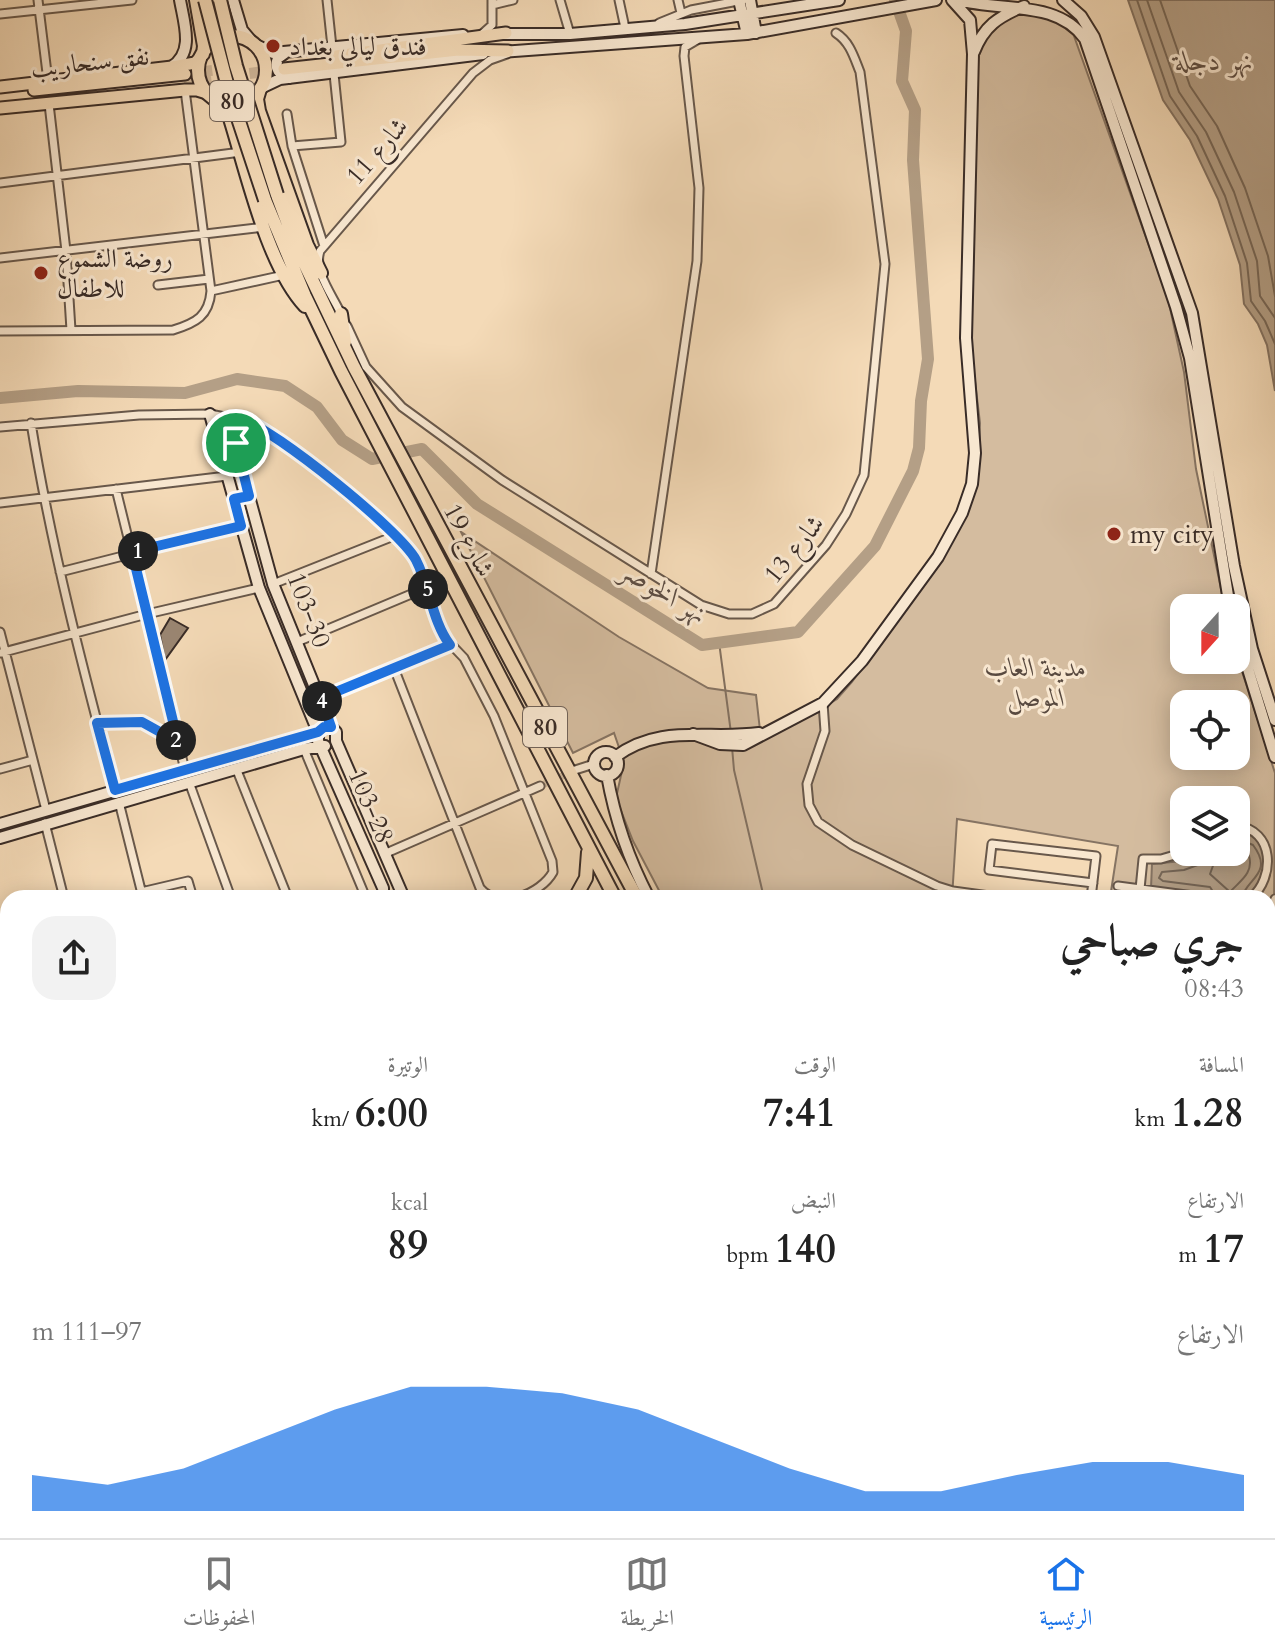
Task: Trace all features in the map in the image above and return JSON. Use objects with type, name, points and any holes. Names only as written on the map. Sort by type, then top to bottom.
[{"type":"highway","points":[[196,0],[204,46],[200,80],[228,112],[284,275],[293,292],[318,322]]},
{"type":"highway","name":"80","points":[[205,0],[226,79],[271,197]]},
{"type":"highway","name":"80","points":[[220,0],[271,197]]},
{"type":"highway","points":[[202,56],[211,43],[222,37],[240,37],[255,44],[266,67],[258,106],[307,245],[321,273]]},
{"type":"highway","points":[[214,98],[240,103],[260,89]]},
{"type":"highway","name":"شارع 19","points":[[271,197],[318,322],[348,369],[453,557],[633,890]]},
{"type":"highway","name":"شارع 19","points":[[271,197],[347,353],[348,369],[440,562],[611,890]]},
{"type":"highway","points":[[341,314],[347,353]]},
{"type":"highway","points":[[579,890],[586,878],[588,849]]},
{"type":"main road","points":[[170,67],[182,59],[186,47],[180,0]]},
{"type":"main road","points":[[233,0],[242,30],[255,44]]},
{"type":"main road","points":[[741,0],[752,33]]},
{"type":"main road","points":[[747,14],[750,0]]},
{"type":"main road","name":"شارع 11","points":[[255,44],[287,65],[334,74],[508,51],[698,40],[829,21],[935,0]]},
{"type":"main road","points":[[955,0],[1057,7],[1078,27],[1122,134]]},
{"type":"main road","points":[[615,757],[632,744],[693,734],[720,738],[738,746],[823,703],[862,661],[943,549],[962,513],[972,484],[974,419],[966,338],[973,54],[970,20],[955,0]]},
{"type":"main road","points":[[1063,0],[1081,16],[1091,31],[1176,307],[1190,358],[1229,567],[1275,720]]},
{"type":"main road","name":"شارع 11","points":[[260,89],[287,65],[332,47],[404,38],[477,34],[570,34],[833,1]]},
{"type":"main road","points":[[973,54],[982,33],[992,22],[1030,4]]},
{"type":"main road","points":[[287,65],[509,34]]},
{"type":"main road","points":[[287,65],[458,50],[508,51]]},
{"type":"main road","points":[[0,87],[170,67],[195,63],[202,56]]},
{"type":"main road","points":[[170,67],[182,68],[189,80],[184,89],[182,84]]},
{"type":"main road","points":[[0,106],[49,104],[182,84],[214,98]]},
{"type":"main road","name":"نفق سنحاريب","points":[[0,94],[182,84]]},
{"type":"main road","name":"نفق سنحاريب","points":[[0,106],[182,84]]},
{"type":"main road","name":"103-28","points":[[210,414],[259,588],[318,732],[317,739],[383,890]]},
{"type":"main road","name":"103-30","points":[[242,419],[236,443],[273,584],[400,890]]},
{"type":"main road","points":[[234,499],[249,496]]},
{"type":"main road","points":[[1229,567],[1230,594]]},
{"type":"main road","points":[[1250,674],[1275,757]]},
{"type":"main road","points":[[0,838],[119,802],[331,727]]},
{"type":"main road","points":[[720,738],[765,732]]},
{"type":"main road","points":[[0,824],[115,790],[236,768],[304,749],[322,745],[328,747],[336,741]]},
{"type":"main road","points":[[607,775],[596,771],[596,757],[603,752],[615,757]]},
{"type":"main road","points":[[607,775],[616,769],[615,757]]},
{"type":"main road","points":[[607,775],[614,814],[645,890]]},
{"type":"street","points":[[38,0],[48,81]]},
{"type":"street","points":[[0,14],[132,0]]},
{"type":"street","points":[[327,0],[332,47]]},
{"type":"street","points":[[477,34],[491,27],[492,3],[513,0]]},
{"type":"street","points":[[560,0],[570,34]]},
{"type":"street","points":[[619,0],[625,28]]},
{"type":"street","points":[[678,0],[681,13]]},
{"type":"street","points":[[641,27],[681,13],[741,0]]},
{"type":"street","points":[[493,17],[500,28],[509,34]]},
{"type":"street","name":"شارع 13","points":[[341,314],[366,367],[402,407],[502,480],[701,605],[729,614],[752,614],[774,604],[826,545],[846,514],[864,475],[885,264],[860,72],[844,38],[836,33]]},
{"type":"street","points":[[666,40],[677,45],[684,56]]},
{"type":"street","points":[[651,574],[697,261],[699,188],[684,56],[685,47],[698,40]]},
{"type":"street","name":"شارع 11","points":[[324,246],[482,64],[499,56],[526,50]]},
{"type":"street","points":[[292,146],[341,142],[334,74]]},
{"type":"street","points":[[0,331],[173,330],[196,323],[209,309],[211,291],[196,160],[182,84]]},
{"type":"street","points":[[49,104],[66,251],[71,330]]},
{"type":"street","points":[[287,114],[292,146],[324,246],[318,257],[321,273],[341,314]]},
{"type":"street","points":[[0,183],[241,152]]},
{"type":"street","points":[[0,258],[265,227]]},
{"type":"street","points":[[211,291],[284,275]]},
{"type":"street","points":[[158,285],[209,279]]},
{"type":"street","points":[[0,427],[139,415],[210,414],[242,419],[278,437],[394,536],[413,555],[428,587],[440,626],[450,645],[464,658],[494,716],[552,861],[553,872],[547,883],[535,890]]},
{"type":"street","points":[[31,423],[60,572],[115,790]]},
{"type":"street","points":[[0,503],[227,476]]},
{"type":"street","points":[[116,489],[187,776],[228,890]]},
{"type":"street","points":[[60,572],[241,526]]},
{"type":"street","points":[[273,584],[394,536]]},
{"type":"street","points":[[297,642],[428,587]]},
{"type":"street","points":[[2,652],[259,588]]},
{"type":"street","points":[[0,632],[2,652],[46,810]]},
{"type":"street","points":[[321,698],[450,645]]},
{"type":"street","points":[[394,668],[482,890]]},
{"type":"street","points":[[823,703],[825,731],[807,784],[809,805],[818,822],[852,845],[950,890]]},
{"type":"street","points":[[97,723],[142,722],[178,742]]},
{"type":"street","name":"103-28","points":[[304,749],[363,890]]},
{"type":"street","points":[[1,766],[33,760]]},
{"type":"street","points":[[575,770],[594,764]]},
{"type":"street","points":[[236,768],[285,890]]},
{"type":"street","points":[[384,854],[540,786]]},
{"type":"street","points":[[119,802],[141,890]]},
{"type":"street","points":[[45,823],[62,890]]},
{"type":"street","points":[[1250,829],[1269,845],[1272,854],[1269,880],[1263,890]]},
{"type":"street","points":[[1092,890],[1093,883],[1096,856],[992,844],[989,870],[1093,883]]},
{"type":"street","points":[[1140,889],[1143,859],[1170,856]]},
{"type":"street","points":[[158,890],[188,881],[191,890]]},
{"type":"street","points":[[1118,886],[1145,890]]},
{"type":"green space","name":"مدينة العاب الموصل","points":[[1040,8],[1058,12],[1069,22],[1168,299],[1184,372],[1196,469],[1222,594],[1170,594],[1170,674],[1243,674],[1248,690],[1170,690],[1170,770],[1250,770],[1250,696],[1275,773],[1274,890],[1111,890],[1118,846],[957,819],[953,890],[659,890],[633,841],[616,798],[624,762],[614,733],[573,753],[461,532],[619,637],[708,688],[756,695],[761,739],[808,717],[837,699],[948,549],[979,458],[980,423],[970,339],[978,56],[987,34],[1007,16]]},
{"type":"water","name":"نهر دجلة","points":[[1128,0],[1275,0],[1275,391],[1267,345],[1258,324],[1244,304],[1240,265],[1218,199],[1190,140],[1163,100]]},
{"type":"water","points":[[1250,834],[1264,846],[1265,879],[1254,890],[1151,888],[1152,864],[1250,866]]},
{"type":"building","points":[[170,618],[188,628],[165,660],[160,635]]},
{"type":"waterway","name":"نهر الخوصر","points":[[0,398],[78,391],[185,393],[237,379],[285,386],[317,407],[342,440],[372,459],[422,449],[477,504],[702,645],[798,632],[875,546],[913,471],[919,448],[921,401],[928,359],[913,160],[915,110],[902,81],[906,31],[895,0]]},
{"type":"waterway","points":[[719,642],[731,733]]},
{"type":"waterway","points":[[732,747],[734,770],[762,890]]},
{"type":"tunnel","points":[[185,74],[223,69]]},
{"type":"tunnel","points":[[184,82],[284,69]]},
{"type":"tunnel","points":[[540,786],[571,772]]},
{"type":"place","name":"فندق ليالي بغداد","points":[[273,46]]},
{"type":"place","name":"روضة الشموع للاطفال","points":[[41,273]]},
{"type":"place","name":"my city","points":[[1114,534]]},
{"type":"route","points":[[242,419],[257,425],[278,437],[376,519],[416,560],[444,637],[450,645],[321,698],[331,727],[115,790],[97,723],[142,722],[178,742],[132,552],[241,526],[234,499],[249,496],[236,443],[242,419]]}]
